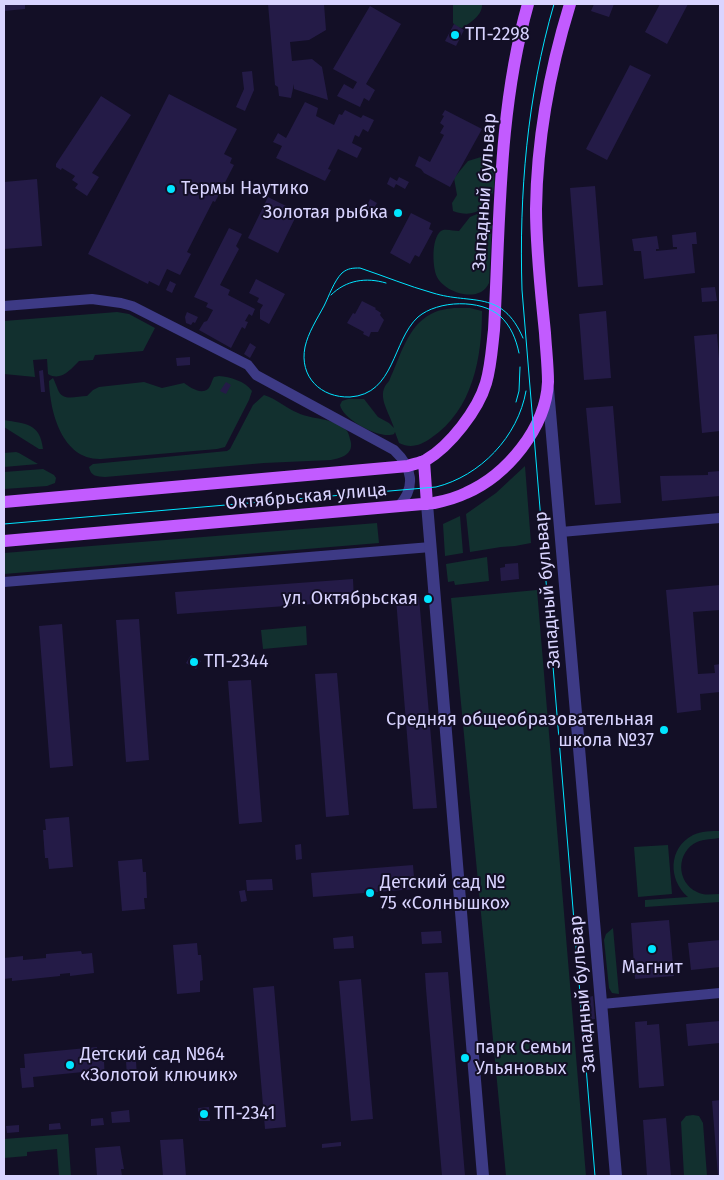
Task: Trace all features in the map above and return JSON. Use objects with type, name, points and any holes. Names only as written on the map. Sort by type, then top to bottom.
[{"type":"main road","name":"Западный бульвар","points":[[473,410],[486,384],[491,357],[495,321],[504,134],[517,41],[528,4]]},
{"type":"main road","name":"Западный бульвар","points":[[548,383],[537,237],[538,181],[544,122],[553,72],[570,4]]},
{"type":"main road","name":"Октябрьская улица","points":[[4,541],[427,504],[466,493],[495,476],[517,453],[533,431],[543,407],[548,383]]},
{"type":"main road","name":"Октябрьская улица","points":[[4,502],[408,466],[424,461],[448,443],[473,410]]},
{"type":"main road","points":[[424,461],[427,504]]},
{"type":"street","points":[[4,306],[92,299],[108,300],[132,306],[248,365],[256,375],[394,450],[408,466],[425,478]]},
{"type":"street","name":"Западный бульвар","points":[[548,383],[616,1176]]},
{"type":"street","points":[[398,507],[405,500],[409,490],[408,466]]},
{"type":"street","points":[[427,504],[483,1176]]},
{"type":"street","points":[[561,532],[720,518]]},
{"type":"street","points":[[4,582],[431,547]]},
{"type":"street","points":[[602,1004],[720,993]]},
{"type":"green space","points":[[453,4],[482,4],[482,8],[469,24],[462,28],[457,27],[453,23]]},
{"type":"green space","points":[[481,157],[489,160],[493,170],[493,191],[489,200],[483,208],[475,212],[465,214],[453,211],[452,203],[457,195],[454,178],[468,161]]},
{"type":"green space","points":[[477,214],[486,215],[492,222],[489,283],[485,289],[471,295],[447,288],[441,283],[435,272],[434,251],[436,238],[439,233],[443,230],[459,231],[470,217]]},
{"type":"green space","points":[[454,308],[470,308],[482,311],[482,329],[477,364],[466,398],[457,413],[445,426],[423,443],[408,446],[399,443],[395,432],[388,435],[380,434],[363,427],[348,417],[340,405],[342,401],[364,399],[378,417],[394,428],[384,403],[383,392],[405,343],[423,319],[436,312]]},
{"type":"green space","points":[[117,312],[129,314],[155,328],[143,351],[95,355],[93,360],[79,361],[73,368],[61,376],[48,374],[47,359],[33,360],[35,377],[4,374],[4,321]]},
{"type":"green space","points":[[219,376],[237,380],[252,391],[225,447],[101,459],[88,457],[77,452],[68,443],[56,420],[49,381],[53,378],[60,394],[70,398],[87,396],[99,387],[144,382],[162,388],[184,383],[195,390],[205,391],[210,386],[214,377]]},
{"type":"green space","points":[[264,395],[298,413],[340,425],[349,435],[351,448],[344,456],[331,460],[264,463],[105,477],[91,473],[89,467],[93,464],[227,451],[230,449],[253,405]]},
{"type":"green space","points":[[4,420],[31,426],[39,434],[43,449],[39,449],[4,427]]},
{"type":"green space","points":[[16,452],[38,464],[4,467],[4,453]]},
{"type":"green space","points":[[525,466],[531,543],[470,552],[466,514],[496,493]]},
{"type":"green space","points":[[43,469],[54,475],[56,478],[55,483],[47,486],[4,489],[4,472]]},
{"type":"green space","points":[[460,516],[463,553],[445,556],[443,524]]},
{"type":"green space","points":[[377,523],[379,543],[4,574],[4,553]]},
{"type":"green space","points":[[487,557],[489,581],[455,585],[454,581],[448,582],[446,564]]},
{"type":"green space","points":[[537,590],[586,1176],[506,1176],[451,598]]},
{"type":"green space","points":[[306,626],[307,645],[263,649],[261,630]]},
{"type":"green space","points":[[706,831],[720,831],[720,838],[700,841],[690,847],[685,853],[681,867],[685,881],[690,887],[702,894],[720,894],[720,902],[645,907],[645,900],[688,897],[681,890],[674,873],[675,856],[685,841],[693,835]]},
{"type":"green space","points":[[668,845],[672,894],[638,897],[634,847]]},
{"type":"green space","points":[[613,928],[619,994],[612,993],[609,988],[604,940],[606,934]]},
{"type":"green space","points":[[686,1116],[699,1116],[703,1123],[707,1176],[684,1176],[681,1122]]},
{"type":"green space","points":[[68,1134],[71,1176],[59,1176],[57,1149],[27,1152],[27,1156],[4,1158],[4,1139]]},
{"type":"building","points":[[4,4],[25,4],[25,9],[4,11]]},
{"type":"building","points":[[268,4],[324,4],[326,30],[309,40],[290,42],[292,61],[312,59],[322,67],[328,100],[294,89],[294,84],[291,98],[279,96],[278,87],[275,85]]},
{"type":"building","points":[[594,4],[614,4],[609,17],[591,11]]},
{"type":"building","points":[[660,4],[688,4],[667,44],[645,32]]},
{"type":"building","points":[[370,6],[401,24],[366,84],[375,90],[369,101],[364,98],[360,107],[337,96],[344,84],[353,89],[357,82],[333,69]]},
{"type":"building","name":"ТП-2298","points":[[454,24],[464,30],[456,46],[445,41]]},
{"type":"building","points":[[630,65],[651,75],[607,160],[586,149]]},
{"type":"building","points":[[252,71],[254,90],[245,111],[236,107],[244,89],[242,72]]},
{"type":"building","name":"Термы Наутико","points":[[169,94],[237,129],[224,154],[232,158],[230,163],[234,165],[187,252],[191,254],[180,275],[167,269],[159,286],[149,281],[148,284],[88,254]]},
{"type":"building","points":[[101,96],[131,115],[92,173],[99,177],[87,196],[75,188],[78,184],[72,180],[75,176],[62,168],[61,170],[56,167],[56,164]]},
{"type":"building","points":[[305,102],[318,108],[316,116],[334,125],[339,114],[342,115],[345,110],[361,118],[363,115],[374,120],[368,132],[363,129],[359,137],[355,135],[352,143],[362,148],[357,158],[338,149],[328,169],[331,170],[325,181],[276,158],[282,146],[273,142],[278,133],[286,138]]},
{"type":"building","points":[[445,110],[482,129],[450,187],[415,166],[419,156],[430,162],[444,135],[440,133],[444,126],[440,123]]},
{"type":"building","points":[[390,177],[397,181],[399,177],[409,182],[405,189],[396,184],[394,188],[387,184]]},
{"type":"building","points":[[37,179],[42,246],[4,249],[4,182]]},
{"type":"building","points":[[595,186],[603,285],[578,287],[570,188]]},
{"type":"building","points":[[268,197],[298,212],[278,253],[248,238]]},
{"type":"building","points":[[370,199],[377,203],[370,215],[364,212]]},
{"type":"building","points":[[411,213],[431,223],[429,229],[433,231],[419,257],[415,255],[410,264],[390,253]]},
{"type":"building","points":[[229,228],[242,234],[236,246],[239,249],[220,285],[230,290],[228,295],[255,309],[252,316],[249,314],[245,321],[248,322],[245,329],[242,327],[231,348],[199,330],[213,310],[206,307],[208,303],[194,297]]},
{"type":"building","points":[[696,232],[697,244],[692,244],[695,273],[644,279],[641,251],[634,251],[632,239],[657,236],[659,249],[656,249],[656,251],[677,249],[677,247],[673,247],[672,235]]},
{"type":"building","points":[[256,279],[285,294],[269,324],[260,319],[260,310],[263,305],[257,302],[259,298],[249,293]]},
{"type":"building","points":[[170,281],[176,284],[172,293],[166,290]]},
{"type":"building","points":[[715,287],[717,301],[702,302],[701,288]]},
{"type":"building","points":[[362,301],[376,308],[384,320],[378,332],[371,332],[369,337],[363,334],[364,332],[347,323],[353,313],[355,314]]},
{"type":"building","points":[[606,311],[611,378],[584,380],[579,314]]},
{"type":"building","points":[[187,312],[198,317],[195,323],[193,322],[191,325],[186,323],[185,317]]},
{"type":"building","points":[[717,334],[720,370],[720,431],[702,433],[694,336]]},
{"type":"building","points":[[250,343],[256,347],[250,358],[244,354]]},
{"type":"building","points":[[190,357],[190,365],[177,366],[176,358]]},
{"type":"building","points":[[43,370],[45,392],[41,392],[39,371]]},
{"type":"building","points":[[226,382],[231,385],[226,394],[220,391]]},
{"type":"building","points":[[613,406],[621,503],[595,505],[586,408]]},
{"type":"building","points":[[720,471],[720,496],[662,501],[660,476],[708,475],[708,472]]},
{"type":"building","points":[[518,563],[519,579],[501,581],[500,568],[505,567],[505,564]]},
{"type":"building","points":[[353,579],[354,601],[177,614],[175,592]]},
{"type":"building","points":[[720,585],[720,610],[693,612],[698,674],[715,673],[714,665],[720,664],[720,692],[700,694],[701,710],[677,713],[666,590]]},
{"type":"building","points":[[419,597],[437,808],[413,809],[396,599]]},
{"type":"building","points":[[139,619],[149,760],[126,762],[116,620]]},
{"type":"building","points":[[62,624],[73,766],[50,768],[39,626]]},
{"type":"building","name":"ТП-2344","points":[[191,655],[201,661],[196,669],[186,663]]},
{"type":"building","points":[[337,673],[349,815],[326,817],[315,674]]},
{"type":"building","points":[[251,680],[262,822],[239,824],[228,681]]},
{"type":"building","points":[[69,817],[73,867],[49,869],[48,858],[45,858],[43,830],[46,830],[45,819]]},
{"type":"building","points":[[301,844],[302,859],[296,860],[295,845]]},
{"type":"building","points":[[142,859],[143,872],[146,872],[147,898],[144,898],[145,909],[122,911],[118,861]]},
{"type":"building","points":[[413,865],[415,889],[313,897],[311,873]]},
{"type":"building","points":[[272,879],[273,890],[247,891],[246,880]]},
{"type":"building","points":[[245,890],[247,901],[241,902],[239,891]]},
{"type":"building","name":"Магнит","points":[[669,920],[674,976],[635,979],[631,923]]},
{"type":"building","points":[[441,931],[442,943],[422,944],[421,932]]},
{"type":"building","points":[[353,936],[354,948],[334,949],[333,938]]},
{"type":"building","points":[[720,940],[720,967],[691,970],[688,943]]},
{"type":"building","points":[[197,943],[198,955],[201,955],[203,980],[200,981],[200,992],[177,994],[173,945]]},
{"type":"building","points":[[81,951],[82,954],[92,953],[94,973],[70,976],[70,973],[60,974],[60,976],[12,981],[12,978],[4,979],[4,958],[23,956],[23,960],[46,958],[46,954]]},
{"type":"building","points":[[448,972],[465,1176],[442,1176],[426,989],[425,973]]},
{"type":"building","points":[[361,979],[373,1119],[351,1121],[339,981]]},
{"type":"building","points":[[274,986],[286,1127],[265,1129],[253,988]]},
{"type":"building","points":[[593,996],[595,1019],[589,1020],[588,997]]},
{"type":"building","points":[[647,1021],[647,1025],[659,1024],[664,1086],[639,1088],[635,1022]]},
{"type":"building","points":[[720,1021],[720,1043],[688,1046],[686,1024]]},
{"type":"building","points":[[97,1047],[98,1061],[104,1061],[105,1081],[94,1082],[93,1071],[33,1077],[34,1087],[22,1088],[20,1068],[25,1068],[24,1054]]},
{"type":"building","points":[[126,1061],[136,1061],[137,1077],[127,1077]]},
{"type":"building","points":[[720,1100],[720,1176],[718,1176],[712,1101]]},
{"type":"building","name":"ТП-2341","points":[[209,1107],[210,1121],[199,1121],[198,1108]]},
{"type":"building","points":[[129,1110],[130,1122],[112,1123],[111,1112]]},
{"type":"building","points":[[103,1118],[104,1125],[91,1126],[91,1119]]},
{"type":"building","points":[[666,1118],[671,1176],[647,1176],[643,1120]]},
{"type":"building","points":[[60,1123],[61,1129],[49,1130],[49,1124]]},
{"type":"building","points":[[19,1125],[19,1132],[7,1133],[6,1126]]},
{"type":"building","points":[[183,1139],[186,1176],[163,1176],[160,1140]]},
{"type":"building","points":[[341,1142],[341,1146],[322,1148],[322,1144]]},
{"type":"building","points":[[120,1146],[124,1169],[121,1169],[122,1176],[97,1176],[95,1148]]},
{"type":"tram line","points":[[554,4],[537,74],[531,110],[522,218],[522,290],[595,1176]]},
{"type":"tram line","points":[[519,353],[512,333],[500,316],[492,310],[482,307],[471,304],[459,304],[437,307],[426,311],[418,317],[409,327],[384,377],[376,387],[365,394],[350,397],[330,394],[321,390],[309,376],[305,368],[304,358],[308,337],[334,284],[342,273],[353,268],[360,268],[433,293],[496,305],[515,322],[523,338]]},
{"type":"tram line","points":[[331,295],[343,286],[357,281],[371,280],[386,283]]},
{"type":"tram line","points":[[516,402],[519,391],[520,367]]},
{"type":"tram line","points":[[4,524],[436,487],[452,482],[467,474],[482,464],[494,452],[506,439],[515,424],[522,408],[526,391]]},
{"type":"place","name":"ТП-2298","points":[[455,35]]},
{"type":"place","name":"Термы Наутико","points":[[171,189]]},
{"type":"place","name":"Золотая рыбка","points":[[398,213]]},
{"type":"place","name":"ул. Октябрьская","points":[[428,599]]},
{"type":"place","name":"ТП-2344","points":[[194,662]]},
{"type":"place","name":"Средняя общеобразовательная школа №37","points":[[664,730]]},
{"type":"place","name":"Детский сад № 75 «Солнышко»","points":[[370,893]]},
{"type":"place","name":"Магнит","points":[[652,949]]},
{"type":"place","name":"парк Семьи Ульяновых","points":[[465,1058]]},
{"type":"place","name":"Детский сад №64 «Золотой ключик»","points":[[70,1065]]},
{"type":"place","name":"ТП-2341","points":[[204,1114]]}]
